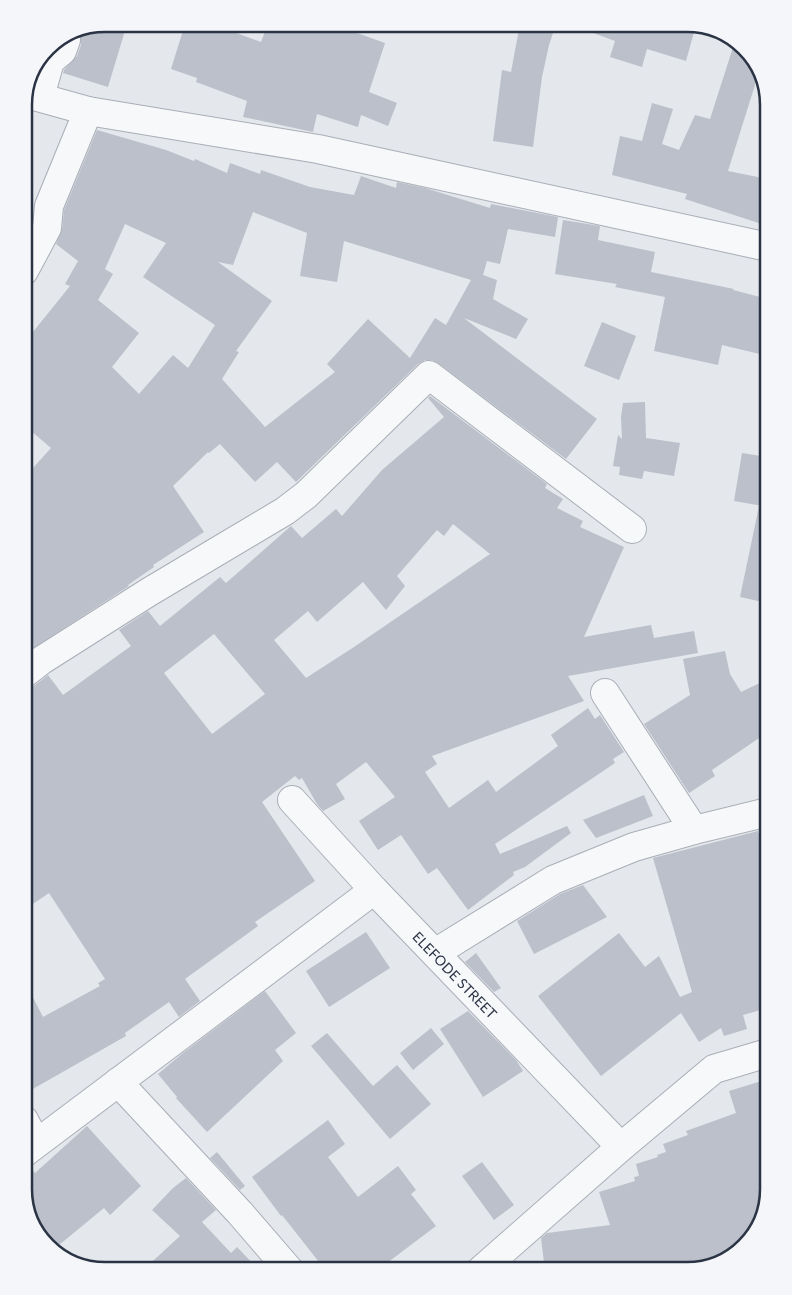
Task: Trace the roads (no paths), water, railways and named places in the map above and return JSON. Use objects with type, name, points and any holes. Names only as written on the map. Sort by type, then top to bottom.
[{"type":"street","points":[[34,92],[44,67]]},
{"type":"street","points":[[34,95],[88,111],[318,149],[760,245]]},
{"type":"street","points":[[33,254],[47,228],[49,206],[88,111]]},
{"type":"street","points":[[32,667],[149,592],[285,511],[306,495],[428,375],[632,529]]},
{"type":"street","points":[[604,693],[694,830]]},
{"type":"street","name":"ELEFODE STREET","points":[[292,800],[374,890],[621,1147]]},
{"type":"street","points":[[435,953],[553,880],[634,848],[694,830],[760,814]]},
{"type":"street","points":[[32,1136],[118,1082],[374,890]]},
{"type":"street","points":[[490,1262],[621,1147],[714,1069],[760,1056]]},
{"type":"street","points":[[118,1082],[240,1213],[282,1262]]}]
